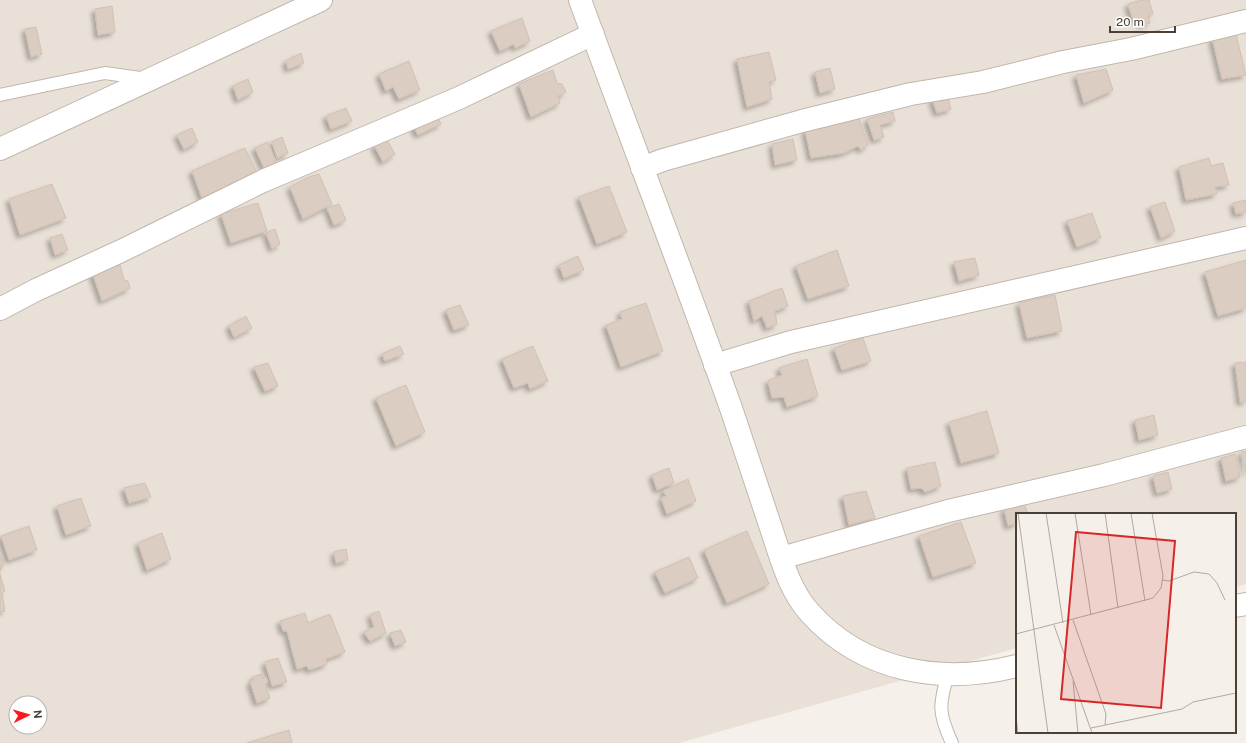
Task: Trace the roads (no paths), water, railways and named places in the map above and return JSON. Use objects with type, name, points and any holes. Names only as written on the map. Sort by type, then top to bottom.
[{"type":"street","points":[[0,149],[321,0]]},
{"type":"street","points":[[580,0],[732,411],[781,558],[798,595],[809,612],[844,643],[864,655],[917,673],[978,673],[1016,666]]},
{"type":"street","points":[[642,168],[664,160],[802,121],[911,94],[983,82],[1063,62],[1131,49],[1246,21]]},
{"type":"street","points":[[0,308],[263,181],[459,98],[593,34]]},
{"type":"street","points":[[715,365],[791,342],[1246,238]]},
{"type":"street","points":[[781,558],[948,511],[1104,475],[1246,437]]},
{"type":"street","points":[[1236,606],[1246,604]]},
{"type":"lane","points":[[0,95],[105,73],[148,79]]},
{"type":"lane","points":[[948,673],[940,700],[942,723],[952,743]]}]
